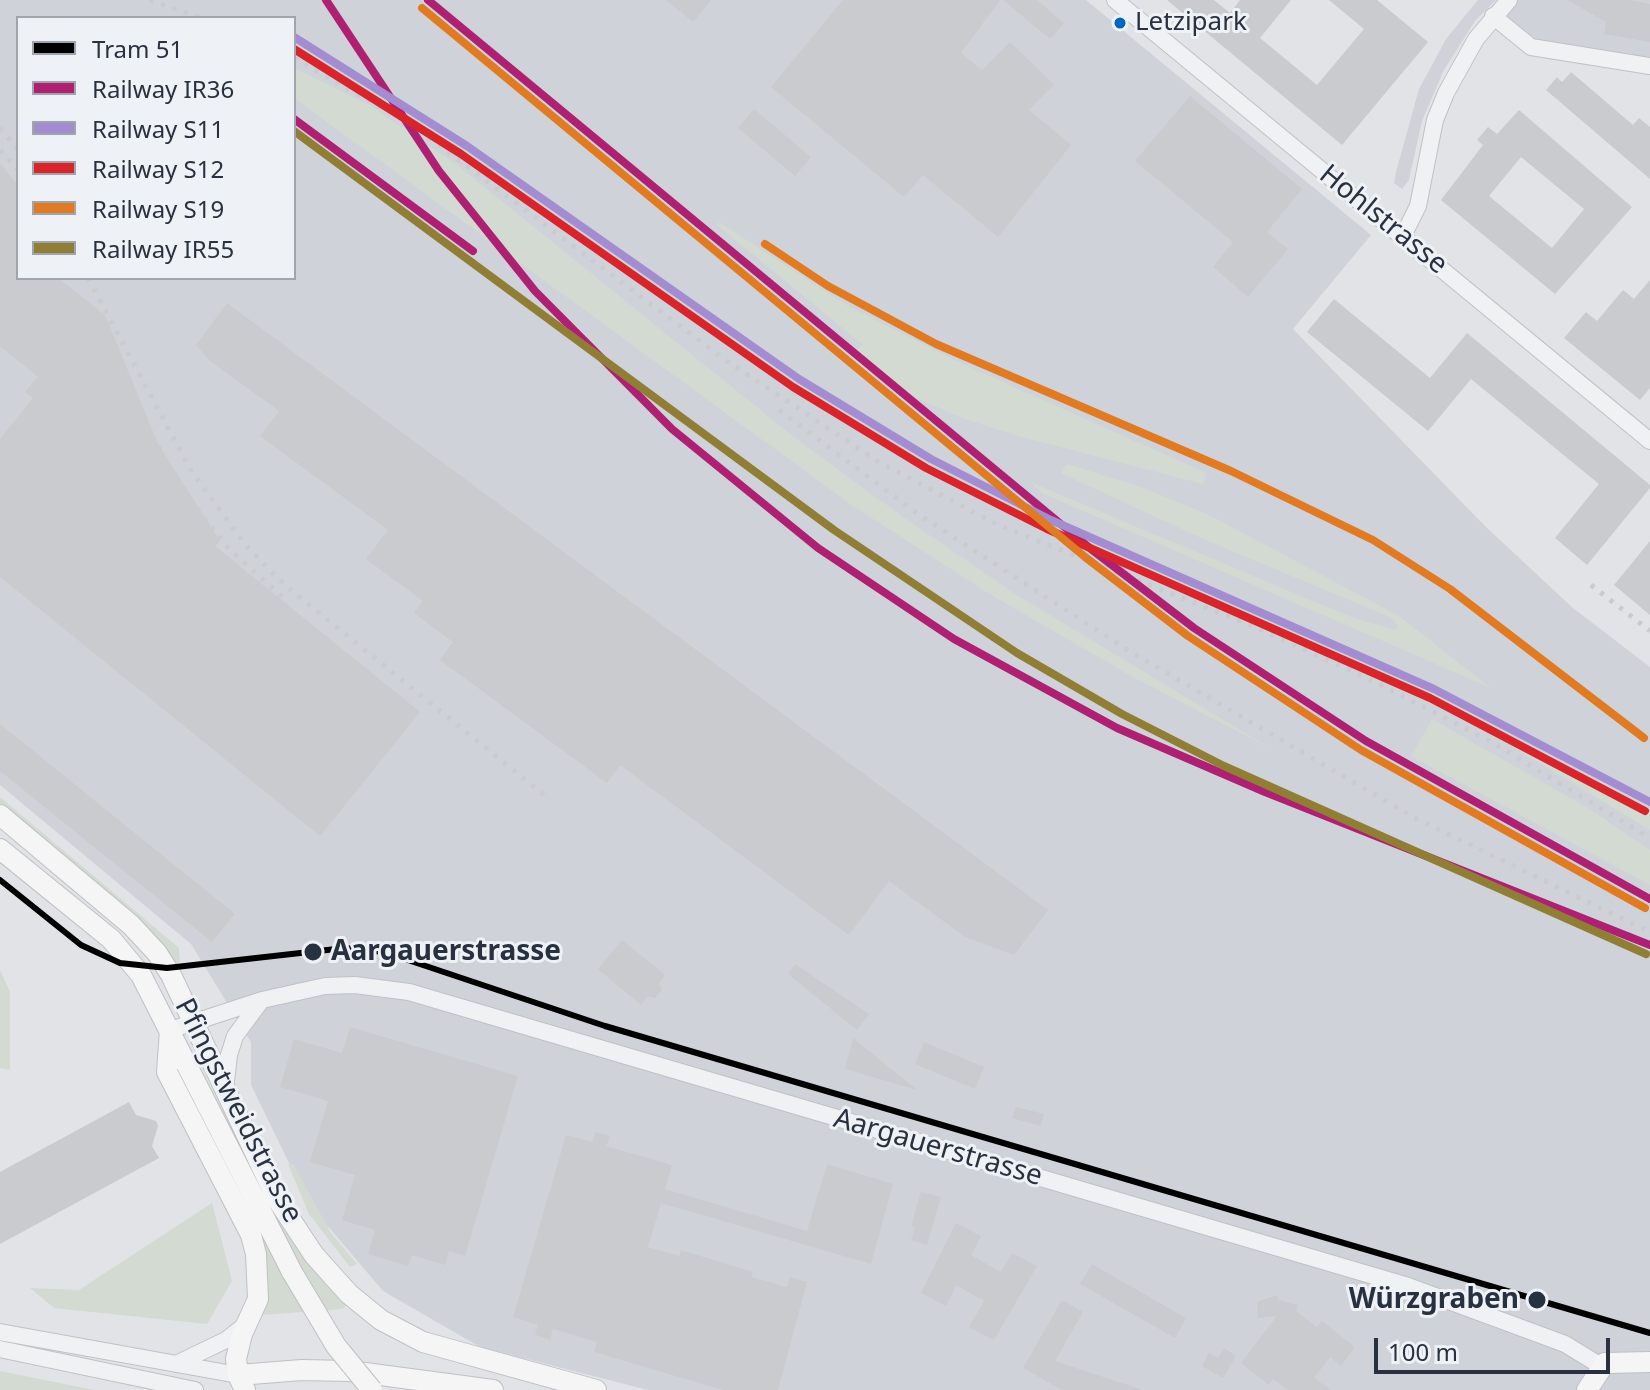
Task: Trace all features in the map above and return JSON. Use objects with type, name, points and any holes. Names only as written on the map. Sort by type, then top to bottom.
[{"type":"main road","name":"Pfingstweidstrasse","points":[[0,815],[144,938],[171,975],[277,1199],[325,1268],[368,1311],[401,1332],[435,1347],[596,1390]]},
{"type":"main road","name":"Pfingstweidstrasse","points":[[0,849],[124,952],[141,975],[292,1272],[336,1346],[372,1390]]},
{"type":"main road","points":[[170,1030],[167,1072],[251,1235],[256,1254],[259,1292],[237,1354],[241,1383],[317,1370],[493,1390]]},
{"type":"main road","points":[[435,1347],[440,1361],[438,1386]]},
{"type":"main road","points":[[1587,1390],[1601,1366],[1616,1360],[1650,1362]]},
{"type":"street","name":"Hohlstrasse","points":[[1115,0],[1650,441]]},
{"type":"street","points":[[1403,236],[1418,206],[1435,120],[1462,62],[1493,16],[1509,0]]},
{"type":"street","points":[[1493,16],[1531,47],[1650,66]]},
{"type":"street","name":"Aargauerstrasse","points":[[170,1030],[262,1000],[325,986],[355,985],[409,992],[1408,1286],[1565,1344],[1601,1366]]},
{"type":"street","points":[[225,1090],[229,1055],[235,1036],[262,1000]]},
{"type":"street","points":[[176,1364],[226,1340],[245,1325]]},
{"type":"street","points":[[0,1332],[176,1364],[241,1383]]},
{"type":"street","points":[[0,1349],[195,1390]]},
{"type":"shaded area","points":[[0,0],[1086,0],[1371,235],[1293,329],[1486,527],[1573,608],[1650,667],[1650,1390],[648,1390],[480,1347],[383,1291],[309,1204],[251,1085],[251,1042],[191,944],[0,785]]},
{"type":"shaded area","points":[[1478,0],[1496,0],[1475,21],[1444,70],[1422,121],[1409,180],[1402,189],[1394,183],[1419,89],[1446,39]]},
{"type":"shaded area","points":[[1511,0],[1650,0],[1650,65],[1526,48],[1491,20]]},
{"type":"shaded area","points":[[296,69],[369,105],[456,164],[795,438],[906,519],[1017,595],[1275,751],[1131,676],[988,593],[853,506],[296,99]]},
{"type":"shaded area","points":[[719,222],[850,307],[956,361],[1206,473],[1203,484],[1018,436],[962,418],[908,394],[850,359],[862,344],[717,225]]},
{"type":"shaded area","points":[[1067,464],[1141,487],[1209,515],[1399,616],[1491,688],[1042,493],[1030,482],[1351,617],[1395,630],[1398,626],[1390,617],[1201,538],[1061,473]]},
{"type":"shaded area","points":[[1432,719],[1588,808],[1650,850],[1650,885],[1411,756]]},
{"type":"shaded area","points":[[1484,723],[1650,812],[1650,830],[1482,728]]},
{"type":"shaded area","points":[[0,797],[179,948],[180,962],[174,963],[142,923],[0,805]]},
{"type":"shaded area","points":[[0,970],[10,992],[10,1070],[0,1068]]},
{"type":"shaded area","points":[[288,1164],[294,1165],[331,1233],[357,1264],[350,1267],[309,1214]]},
{"type":"shaded area","points":[[267,1197],[317,1274],[346,1305],[343,1309],[261,1315],[260,1242]]},
{"type":"shaded area","points":[[212,1203],[232,1281],[207,1324],[54,1308],[30,1288],[79,1290]]},
{"type":"shaded area","points":[[0,1371],[94,1390],[0,1390]]},
{"type":"building","points":[[666,0],[711,0],[693,22]]},
{"type":"building","points":[[843,0],[1000,0],[961,53],[982,70],[1010,42],[1054,85],[1029,110],[1071,145],[998,237],[923,175],[904,197],[771,87]]},
{"type":"building","points":[[1003,0],[1037,0],[1064,23],[1050,39]]},
{"type":"building","points":[[1167,0],[1214,0],[1230,13],[1240,0],[1291,0],[1260,38],[1317,85],[1364,29],[1329,0],[1377,0],[1428,42],[1342,145]]},
{"type":"building","points":[[1567,0],[1630,0],[1650,4],[1650,42],[1604,34],[1606,22]]},
{"type":"building","points":[[1571,72],[1633,125],[1639,118],[1650,127],[1650,179],[1546,90],[1557,77],[1562,82]]},
{"type":"building","points":[[1190,96],[1302,189],[1267,232],[1288,249],[1248,297],[1213,267],[1233,242],[1135,161]]},
{"type":"building","points":[[754,109],[811,157],[795,176],[738,128]]},
{"type":"building","points":[[1519,110],[1632,207],[1555,294],[1441,200],[1483,145],[1477,140],[1488,127],[1497,134]],"holes":[[[1521,157],[1584,209],[1552,248],[1489,196]]]},
{"type":"building","points":[[0,164],[16,183],[16,280],[61,280],[105,315],[158,444],[220,541],[215,546],[420,712],[320,836],[0,577],[0,439],[33,398],[25,392],[38,377],[0,346]]},
{"type":"building","points":[[1650,280],[1650,388],[1640,400],[1564,338],[1586,312],[1597,321],[1623,290],[1634,299]]},
{"type":"building","points":[[1334,299],[1430,378],[1467,333],[1650,488],[1587,565],[1555,538],[1599,484],[1471,379],[1428,431],[1307,332]]},
{"type":"building","points":[[227,303],[1048,910],[1014,955],[965,937],[889,881],[849,935],[620,765],[607,783],[440,660],[453,642],[414,613],[423,601],[366,559],[388,530],[260,436],[279,411],[209,360],[196,345]]},
{"type":"building","points":[[1650,541],[1650,615],[1614,585]]},
{"type":"building","points":[[0,724],[235,914],[212,942],[0,771]]},
{"type":"building","points":[[622,940],[665,975],[659,983],[662,990],[655,998],[648,996],[641,1005],[598,969]]},
{"type":"building","points":[[795,964],[869,1014],[857,1030],[788,974]]},
{"type":"building","points":[[350,1027],[518,1076],[465,1256],[449,1251],[445,1265],[412,1255],[408,1266],[368,1254],[375,1230],[342,1220],[355,1175],[310,1162],[328,1101],[280,1087],[294,1039],[342,1053]]},
{"type":"building","points":[[853,1038],[917,1090],[845,1069]]},
{"type":"building","points":[[924,1042],[984,1067],[975,1089],[915,1064]]},
{"type":"building","points":[[129,1102],[136,1115],[156,1121],[158,1126],[152,1146],[159,1158],[0,1244],[0,1172]]},
{"type":"building","points":[[1016,1107],[1044,1114],[1041,1126],[1012,1118]]},
{"type":"building","points":[[595,1132],[610,1136],[606,1146],[672,1165],[665,1189],[807,1231],[827,1164],[893,1184],[871,1264],[661,1203],[648,1247],[679,1256],[681,1250],[753,1272],[751,1277],[787,1287],[790,1277],[807,1282],[778,1390],[723,1390],[594,1352],[597,1342],[553,1329],[550,1340],[535,1335],[538,1325],[513,1317],[566,1135],[592,1142]]},
{"type":"building","points":[[921,1192],[941,1197],[927,1245],[911,1240],[915,1227],[911,1226]]},
{"type":"building","points":[[956,1223],[981,1236],[971,1255],[1001,1272],[1012,1253],[1037,1266],[994,1340],[969,1327],[984,1301],[956,1285],[946,1306],[921,1293]]},
{"type":"building","points":[[1092,1264],[1186,1318],[1175,1338],[1080,1284]]},
{"type":"building","points":[[1277,1295],[1279,1300],[1298,1305],[1296,1311],[1317,1327],[1322,1321],[1355,1347],[1341,1366],[1330,1357],[1314,1378],[1331,1390],[1288,1390],[1273,1379],[1269,1385],[1241,1363],[1277,1316],[1258,1318],[1257,1302]]},
{"type":"building","points":[[1062,1300],[1083,1312],[1055,1361],[1143,1390],[1062,1390],[1023,1368]]},
{"type":"building","points":[[1224,1348],[1236,1356],[1223,1378],[1202,1366],[1209,1353],[1218,1358]]},
{"type":"railway","points":[[150,0],[195,16]]},
{"type":"railway","points":[[296,59],[415,127],[724,359],[879,462],[998,525],[1250,625],[1369,679],[1488,740],[1650,838]]},
{"type":"railway","points":[[0,128],[16,147]]},
{"type":"railway","points":[[0,150],[16,168]]},
{"type":"railway","points":[[0,166],[16,195]]},
{"type":"railway","points":[[0,190],[16,226]]},
{"type":"railway","points":[[38,280],[88,415]]},
{"type":"railway","points":[[51,280],[100,411]]},
{"type":"railway","points":[[89,280],[190,469],[247,547],[287,587],[549,799]]},
{"type":"railway","points":[[120,359],[153,437],[180,487],[229,549],[288,602]]},
{"type":"railway","points":[[779,410],[918,514],[1126,649],[1413,817],[1650,932]]},
{"type":"railway","points":[[1591,585],[1650,631]]},
{"type":"tram line","name":"51","points":[[0,880],[81,945],[120,963],[167,968],[345,948],[384,952],[605,1026],[1650,1333]]},
{"type":"rail line","name":"IR36","points":[[326,0],[439,171],[535,291],[672,429],[818,548],[954,639],[1117,728],[1265,792],[1650,945]]},
{"type":"rail line","name":"IR36","points":[[428,0],[1091,549],[1194,628],[1366,741],[1650,899]]},
{"type":"rail line","name":"S19","points":[[422,8],[1085,557],[1188,636],[1361,750],[1645,908]]},
{"type":"rail line","name":"S11","points":[[296,38],[467,146],[799,379],[931,459],[1051,520],[1434,689],[1650,802]]},
{"type":"rail line","name":"S12","points":[[296,50],[461,154],[793,387],[926,468],[1047,529],[1430,698],[1645,811]]},
{"type":"rail line","name":"IR36","points":[[296,120],[473,251]]},
{"type":"rail line","name":"IR55","points":[[296,132],[834,530],[1017,653],[1122,714],[1224,766],[1646,954]]},
{"type":"rail line","name":"S19","points":[[765,244],[828,286],[936,344],[1231,471],[1373,540],[1450,589],[1644,738]]},
{"type":"place","name":"Letzipark","points":[[1120,23]]},
{"type":"place","name":"Aargauerstrasse","points":[[313,952]]},
{"type":"place","name":"Würzgraben","points":[[1537,1300]]}]
